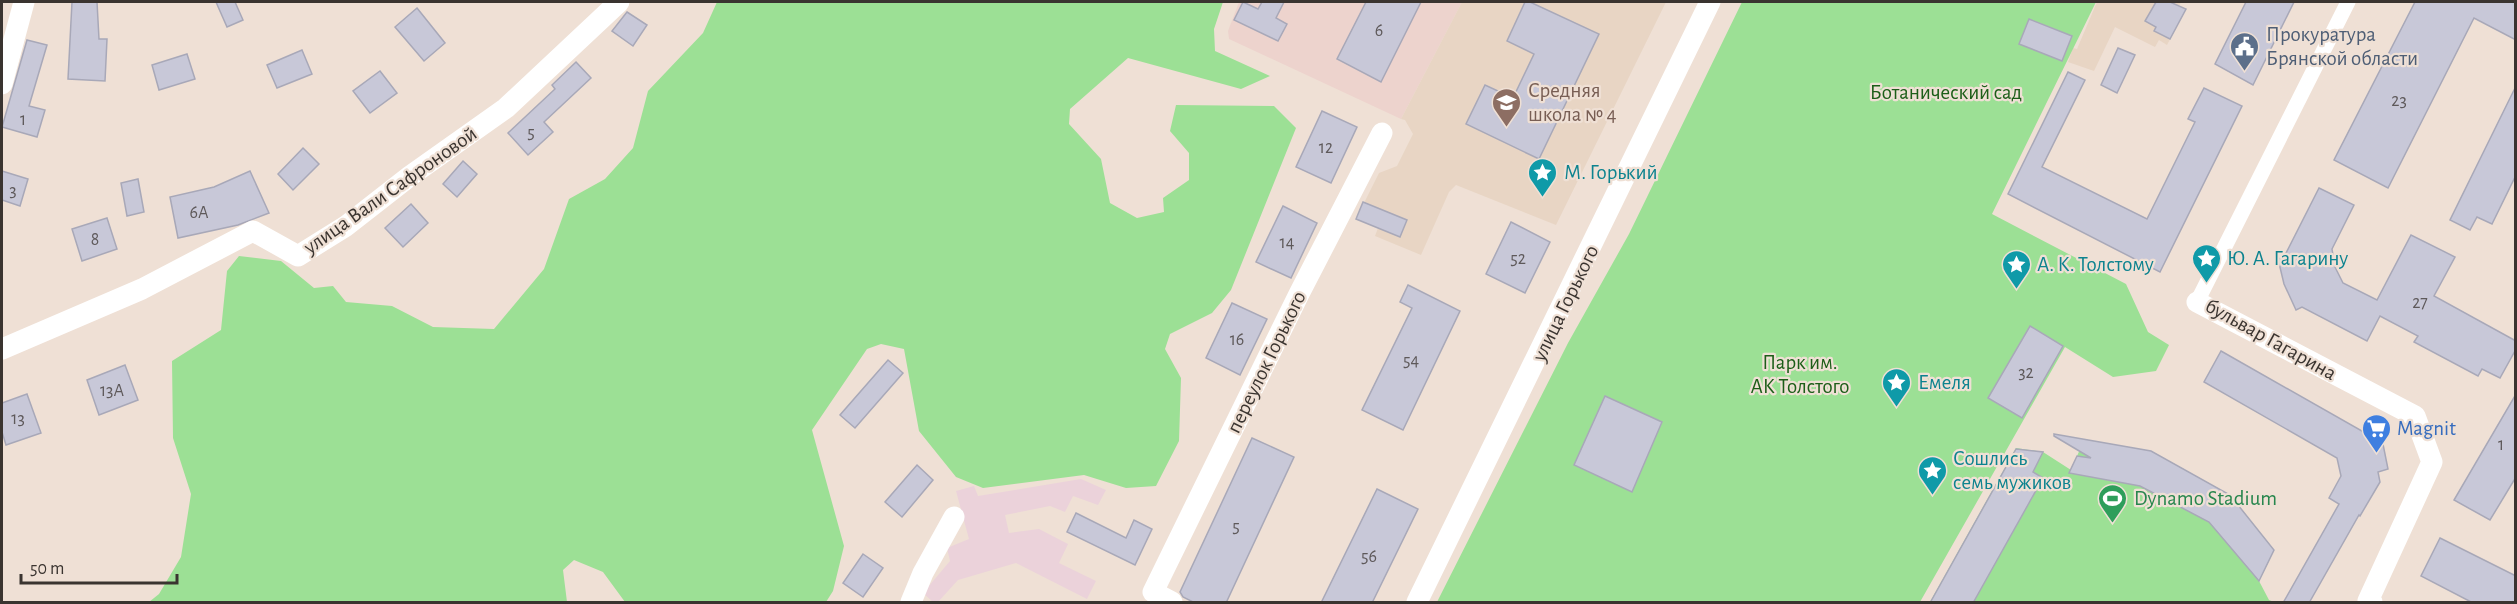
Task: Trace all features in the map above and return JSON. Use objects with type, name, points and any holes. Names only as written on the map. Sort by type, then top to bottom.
[{"type":"street","points":[[2,84],[24,2]]},
{"type":"street","name":"улица Вали Сафроновой","points":[[2,349],[142,289],[253,231],[298,256],[346,226],[410,176],[506,108],[619,2]]},
{"type":"street","name":"улица Горького","points":[[1417,603],[1710,2]]},
{"type":"street","name":"бульвар Гагарина","points":[[2348,2],[2197,302],[2415,416],[2432,462],[2369,602]]},
{"type":"street","name":"переулок Горького","points":[[1172,603],[1153,592],[1299,294],[1383,134]]},
{"type":"street","points":[[911,603],[954,517]]},
{"type":"shaded area","points":[[1239,2],[1462,2],[1401,119],[1229,39],[1228,31]]},
{"type":"shaded area","name":"Средняя школа № 4","points":[[1462,2],[1666,2],[1556,225],[1456,185],[1449,192],[1421,255],[1375,236],[1378,228],[1356,219],[1379,173],[1397,166],[1413,134],[1405,120],[1401,119]]},
{"type":"shaded area","points":[[2097,2],[2181,2],[2179,6],[2186,9],[2167,45],[2159,40],[2155,47],[2115,27],[2094,71],[2068,62],[2073,48],[2077,49]]},
{"type":"shaded area","points":[[1081,479],[1106,490],[1098,505],[1073,496],[1065,512],[1050,506],[1005,515],[1009,533],[1039,529],[1068,544],[1059,563],[1096,581],[1087,599],[1016,563],[958,580],[938,602],[933,602],[923,593],[950,561],[947,548],[969,539],[956,491],[974,486],[978,496]]},
{"type":"green space","points":[[717,2],[1223,2],[1214,29],[1215,51],[1270,76],[1241,89],[1128,58],[1070,109],[1069,124],[1101,159],[1110,203],[1137,218],[1164,212],[1163,198],[1189,180],[1189,153],[1170,131],[1176,105],[1274,106],[1296,128],[1231,290],[1212,313],[1170,334],[1165,349],[1181,378],[1179,441],[1156,486],[1126,488],[1084,475],[983,488],[956,477],[919,431],[904,349],[881,344],[867,349],[812,430],[844,546],[833,591],[826,602],[625,602],[603,572],[574,560],[563,570],[567,602],[149,602],[159,594],[181,557],[191,494],[173,438],[172,361],[221,330],[227,271],[239,256],[281,261],[314,288],[333,286],[346,302],[392,306],[433,327],[494,329],[544,269],[569,199],[605,179],[633,148],[648,91],[703,33]]},
{"type":"green space","name":"Парк им. АК Толстого","points":[[1742,2],[2096,2],[1992,214],[2126,284],[2148,332],[2169,345],[2156,371],[2113,377],[2065,347],[1920,602],[1437,602],[1568,343],[1629,234]]},
{"type":"green space","name":"Dynamo Stadium","points":[[2084,440],[2151,451],[2230,495],[2274,550],[2259,581],[2269,600],[2274,602],[1930,602],[2016,448],[2043,452],[2071,470]]},
{"type":"building","points":[[72,2],[97,2],[99,39],[107,39],[105,81],[68,79]]},
{"type":"building","points":[[216,2],[235,2],[243,20],[227,27]]},
{"type":"building","points":[[1243,2],[1258,9],[1262,2],[1284,2],[1276,18],[1287,24],[1278,41],[1234,20]]},
{"type":"building","points":[[1366,2],[1421,2],[1381,82],[1337,59]]},
{"type":"building","points":[[1525,2],[1530,2],[1599,34],[1539,159],[1466,124],[1485,85],[1513,98],[1534,54],[1507,41]]},
{"type":"building","points":[[2156,2],[2170,2],[2186,9],[2170,39],[2154,31],[2156,27],[2145,21]]},
{"type":"building","points":[[2246,2],[2294,2],[2253,85],[2215,64]]},
{"type":"building","points":[[2415,2],[2516,2],[2516,40],[2474,18],[2388,188],[2334,160]]},
{"type":"building","points":[[417,8],[445,43],[424,61],[395,27]]},
{"type":"building","points":[[627,12],[647,25],[633,46],[612,31]]},
{"type":"building","points":[[2029,19],[2072,36],[2062,61],[2019,44]]},
{"type":"building","points":[[27,40],[47,45],[29,106],[45,110],[37,137],[2,127]]},
{"type":"building","points":[[2118,48],[2135,55],[2117,93],[2101,85]]},
{"type":"building","points":[[302,50],[312,74],[277,88],[267,65]]},
{"type":"building","points":[[187,54],[195,79],[159,90],[152,65]]},
{"type":"building","points":[[576,62],[591,78],[544,122],[553,132],[528,155],[508,133],[555,89],[552,85]]},
{"type":"building","points":[[380,71],[397,93],[370,113],[353,91]]},
{"type":"building","points":[[2068,72],[2085,80],[2042,167],[2147,219],[2195,122],[2188,119],[2204,88],[2242,106],[2160,272],[2008,194]]},
{"type":"building","points":[[2516,86],[2516,175],[2492,224],[2477,217],[2470,230],[2450,220]]},
{"type":"building","points":[[1322,111],[1357,127],[1331,183],[1296,167]]},
{"type":"building","points":[[303,148],[319,164],[293,190],[278,174]]},
{"type":"building","points":[[463,161],[477,174],[457,197],[443,184]]},
{"type":"building","points":[[2,171],[28,179],[20,206],[2,200]]},
{"type":"building","points":[[250,171],[269,213],[238,225],[178,238],[170,197],[214,187]]},
{"type":"building","points":[[138,179],[144,212],[127,216],[121,183]]},
{"type":"building","points":[[2319,188],[2354,205],[2332,249],[2335,267],[2343,283],[2377,300],[2411,235],[2455,257],[2434,296],[2516,341],[2516,349],[2500,378],[2482,369],[2478,376],[2414,342],[2418,336],[2380,316],[2367,341],[2302,307],[2296,310],[2284,284],[2278,259],[2284,257]]},
{"type":"building","points":[[1363,202],[1407,220],[1400,237],[1356,219]]},
{"type":"building","points":[[411,204],[428,223],[403,247],[385,228]]},
{"type":"building","points":[[1283,206],[1317,223],[1291,278],[1256,262]]},
{"type":"building","points":[[107,218],[117,249],[82,261],[72,229]]},
{"type":"building","points":[[1511,222],[1550,242],[1525,293],[1486,274]]},
{"type":"building","points":[[1408,285],[1460,311],[1403,430],[1362,410],[1412,308],[1400,302]]},
{"type":"building","points":[[1232,303],[1267,319],[1240,375],[1206,358]]},
{"type":"building","points":[[2030,326],[2063,346],[2022,418],[1988,398]]},
{"type":"building","points":[[2221,351],[2369,435],[2372,446],[2383,444],[2388,469],[2378,472],[2380,482],[2309,603],[2283,603],[2339,504],[2329,498],[2341,476],[2337,458],[2204,382]]},
{"type":"building","points":[[888,360],[903,373],[855,428],[840,415]]},
{"type":"building","points":[[125,365],[138,400],[99,415],[87,380]]},
{"type":"building","points":[[27,394],[41,433],[6,445],[2,432],[2,403]]},
{"type":"building","points":[[2516,394],[2516,477],[2490,520],[2454,500]]},
{"type":"building","points":[[1605,396],[1662,422],[1632,492],[1574,465]]},
{"type":"building","points":[[2054,434],[2151,451],[2230,495],[2274,550],[2259,581],[2209,522],[2140,486],[2069,473],[2077,456],[2091,458]]},
{"type":"building","points":[[1252,438],[1294,457],[1226,603],[1195,603],[1183,597],[1180,592]]},
{"type":"building","points":[[2016,449],[2043,452],[2033,472],[2043,478],[1973,603],[1930,603]]},
{"type":"building","points":[[917,465],[933,480],[902,517],[885,502]]},
{"type":"building","points":[[1377,489],[1418,509],[1372,603],[1321,603]]},
{"type":"building","points":[[1076,513],[1126,538],[1134,520],[1152,529],[1135,565],[1067,532]]},
{"type":"building","points":[[2440,538],[2516,576],[2516,603],[2473,603],[2421,576]]},
{"type":"building","points":[[863,554],[883,568],[863,597],[843,583]]},
{"type":"place","name":"Прокуратура Брянской области","points":[[2245,72]]},
{"type":"place","name":"Средняя школа № 4","points":[[1507,128]]},
{"type":"place","name":"М. Горький","points":[[1543,198]]},
{"type":"place","name":"Ю. А. Гагарину","points":[[2206,284]]},
{"type":"place","name":"А. К. Толстому","points":[[2016,290]]},
{"type":"place","name":"Емеля","points":[[1897,408]]},
{"type":"place","name":"Magnit","points":[[2376,454]]},
{"type":"place","name":"Сошлись семь мужиков","points":[[1932,496]]},
{"type":"place","name":"Dynamo Stadium","points":[[2113,524]]},
{"type":"park label","name":"Ботанический сад","points":[[1946,92]]}]
